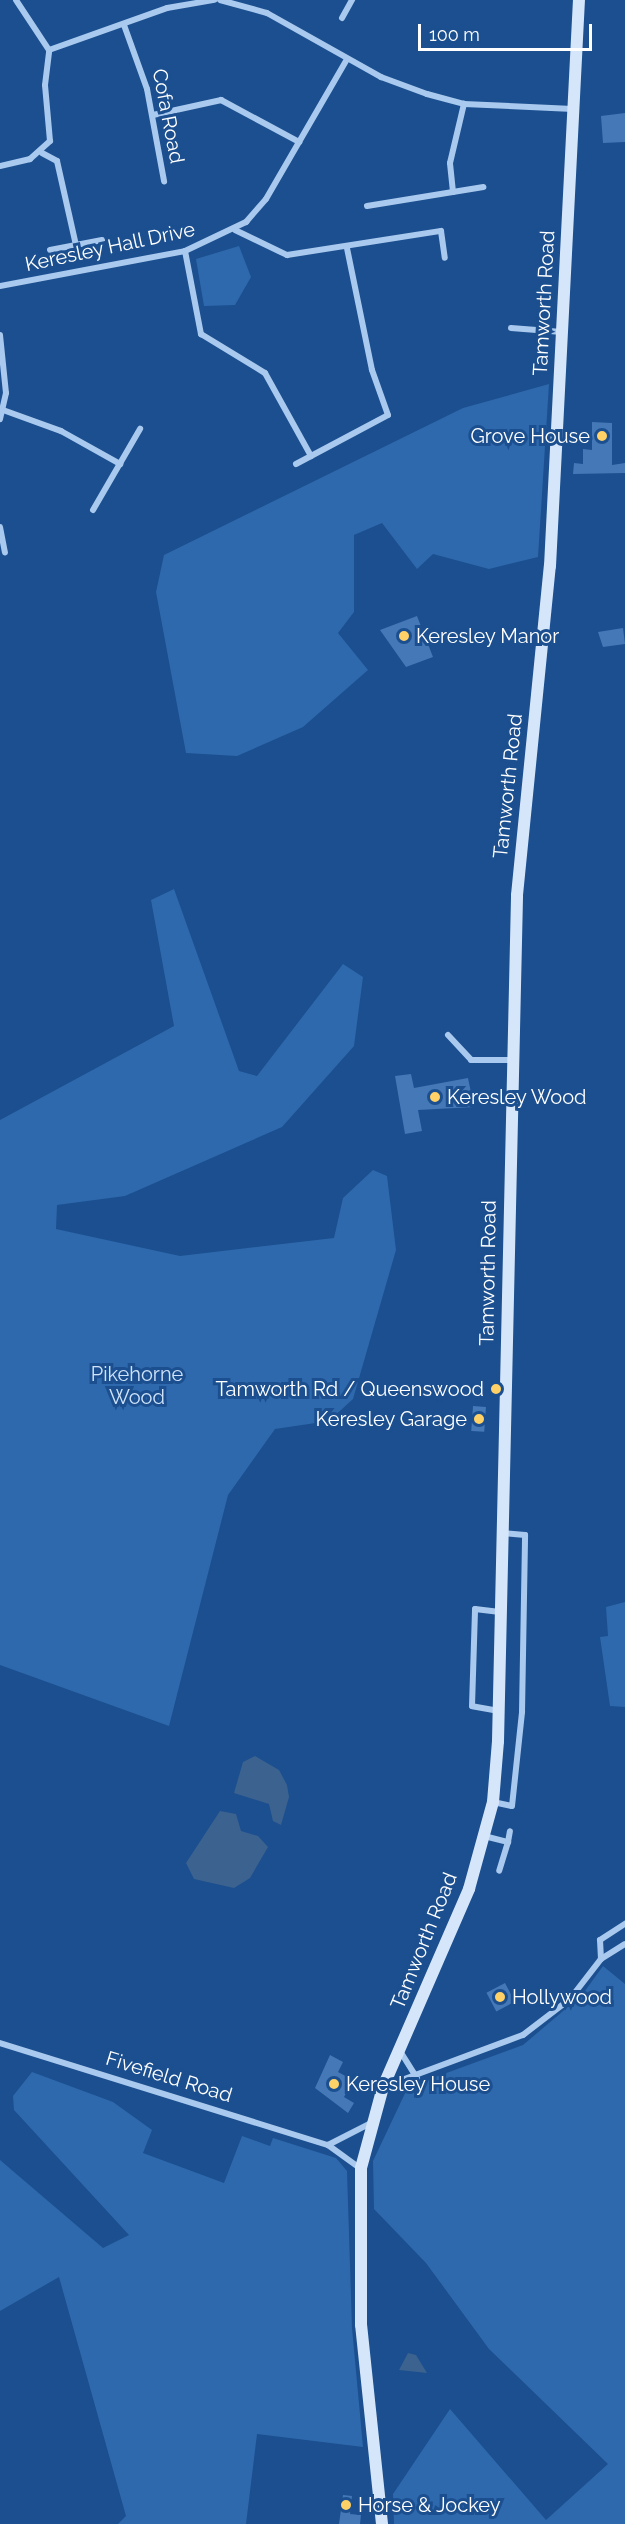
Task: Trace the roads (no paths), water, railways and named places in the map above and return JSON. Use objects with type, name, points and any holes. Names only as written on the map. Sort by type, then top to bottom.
[{"type":"main road","name":"Tamworth Road","points":[[382,2524],[361,2325],[361,2168],[371,2123],[383,2087],[460,1917],[493,1802],[499,1711],[517,895],[550,566],[579,0]]},
{"type":"street","points":[[0,166],[42,153],[53,132],[45,85],[49,50],[16,0]]},
{"type":"street","points":[[49,50],[167,8],[214,0]]},
{"type":"street","points":[[220,0],[267,13],[381,77],[464,104],[574,110]]},
{"type":"street","points":[[342,18],[352,0]]},
{"type":"street","name":"Cofa Road","points":[[124,25],[140,59],[153,115],[164,181]]},
{"type":"street","name":"Keresley Hall Drive","points":[[0,286],[185,251],[235,230],[266,199],[346,59]]},
{"type":"street","points":[[153,115],[221,100],[299,142]]},
{"type":"street","points":[[453,192],[450,163],[464,104]]},
{"type":"street","points":[[42,153],[57,161],[76,245]]},
{"type":"street","points":[[367,206],[483,187]]},
{"type":"street","points":[[235,230],[287,255],[347,248],[441,231],[445,258]]},
{"type":"street","points":[[50,250],[102,240]]},
{"type":"street","points":[[296,464],[383,419],[389,410],[372,370],[347,248]]},
{"type":"street","points":[[185,251],[201,334],[265,373],[311,456]]},
{"type":"street","points":[[512,328],[562,332]]},
{"type":"street","points":[[0,335],[3,410],[0,419]]},
{"type":"street","points":[[3,410],[61,431],[120,464]]},
{"type":"street","points":[[93,510],[140,429]]},
{"type":"street","points":[[0,527],[5,552]]},
{"type":"street","points":[[448,1035],[471,1060],[513,1060]]},
{"type":"street","points":[[493,1802],[512,1806],[522,1712],[525,1535],[503,1533]]},
{"type":"street","points":[[499,1711],[472,1706],[475,1609],[500,1612]]},
{"type":"street","points":[[500,1871],[510,1831]]},
{"type":"street","points":[[484,1836],[507,1842]]},
{"type":"street","points":[[601,1959],[600,1940],[625,1924]]},
{"type":"street","points":[[383,2087],[417,2078],[523,2035],[570,1999],[601,1959],[625,1944]]},
{"type":"street","name":"Fivefield Road","points":[[0,2043],[328,2145],[361,2168]]},
{"type":"street","points":[[399,2050],[417,2078]]},
{"type":"street","points":[[328,2145],[371,2123]]},
{"type":"place","name":"Grove House","points":[[602,436]]},
{"type":"place","name":"Keresley Manor","points":[[404,636]]},
{"type":"place","name":"Keresley Wood","points":[[435,1097]]},
{"type":"place","name":"Tamworth Rd / Queenswood","points":[[496,1389]]},
{"type":"place","name":"Keresley Garage","points":[[479,1419]]},
{"type":"place","name":"Hollywood","points":[[500,1997]]},
{"type":"place","name":"Keresley House","points":[[334,2084]]},
{"type":"place","name":"Horse & Jockey","points":[[346,2505]]},
{"type":"park label","name":"Pikehorne Wood","points":[[137,1386]]}]
